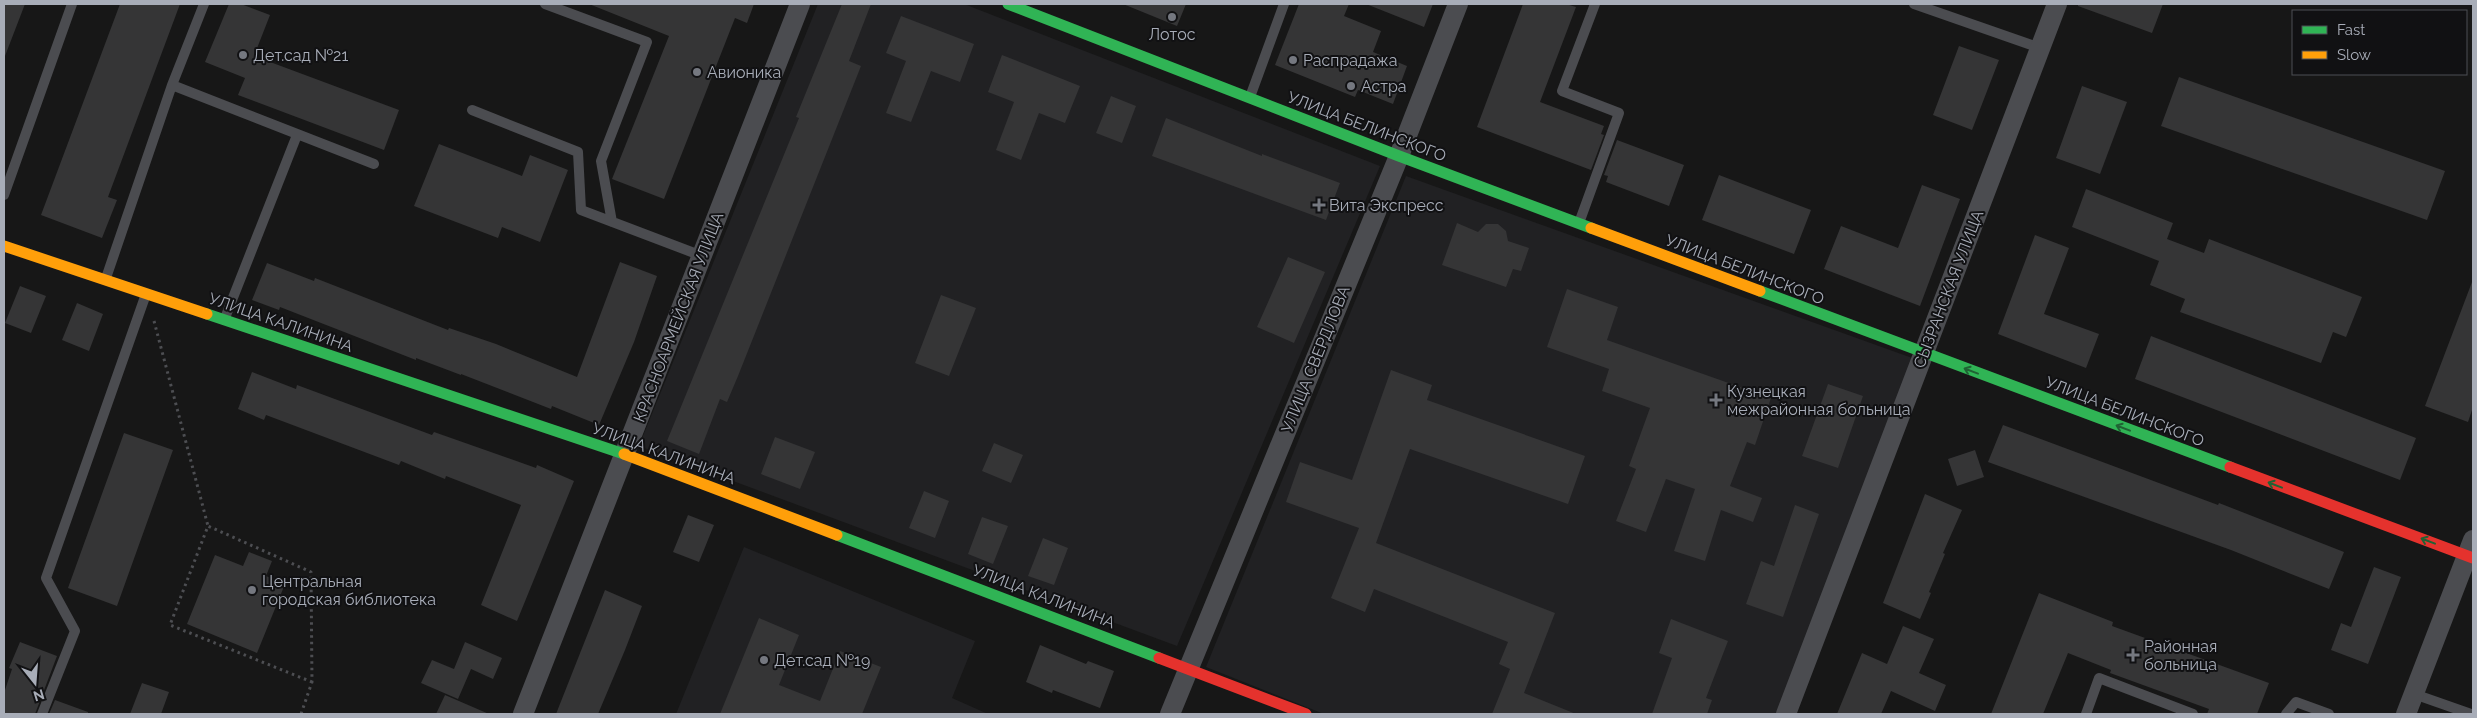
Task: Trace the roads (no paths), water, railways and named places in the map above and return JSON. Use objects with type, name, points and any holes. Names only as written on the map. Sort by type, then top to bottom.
[{"type":"street","name":"КРАСНОАРМЕЙСКАЯ УЛИЦА","points":[[523,714],[800,4]]},
{"type":"street","name":"УЛИЦА БЕЛИНСКОГО","points":[[1008,4],[1399,156],[1924,353],[2471,551]]},
{"type":"street","name":"УЛИЦА СВЕРДЛОВА","points":[[1170,714],[1399,156],[1458,4]]},
{"type":"street","name":"СЫЗРАНСКАЯ УЛИЦА","points":[[1786,714],[2057,4]]},
{"type":"street","name":"УЛИЦА КАЛИНИНА","points":[[4,246],[625,454],[1306,714]]},
{"type":"street","points":[[2406,714],[2471,551]]},
{"type":"lane","points":[[4,195],[72,4]]},
{"type":"lane","points":[[105,280],[172,85],[204,4]]},
{"type":"lane","points":[[545,4],[647,42],[601,161],[612,222]]},
{"type":"lane","points":[[1250,98],[1284,4]]},
{"type":"lane","points":[[1579,224],[1619,114],[1562,91],[1595,4]]},
{"type":"lane","points":[[1914,4],[2040,48]]},
{"type":"lane","points":[[172,85],[374,164]]},
{"type":"lane","points":[[472,110],[578,152],[581,210],[702,256]]},
{"type":"lane","points":[[224,320],[297,135]]},
{"type":"lane","points":[[42,714],[75,631],[46,578],[146,293]]},
{"type":"lane","points":[[2086,714],[2099,678],[2193,714]]},
{"type":"lane","points":[[2414,694],[2471,714]]},
{"type":"lane","points":[[2286,714],[2296,702],[2329,714]]},
{"type":"place","name":"Лотос","points":[[1172,17]]},
{"type":"place","name":"Дет.сад №21","points":[[243,55]]},
{"type":"place","name":"Распрадажа","points":[[1293,60]]},
{"type":"place","name":"Авионика","points":[[697,72]]},
{"type":"place","name":"Астра","points":[[1351,86]]},
{"type":"place","name":"Вита Экспресс","points":[[1319,205]]},
{"type":"place","name":"Кузнецкая межрайонная больница","points":[[1716,400]]},
{"type":"place","name":"Центральная городская библиотека","points":[[252,590]]},
{"type":"place","name":"Районная больница","points":[[2133,655]]},
{"type":"place","name":"Дет.сад №19","points":[[764,660]]}]
